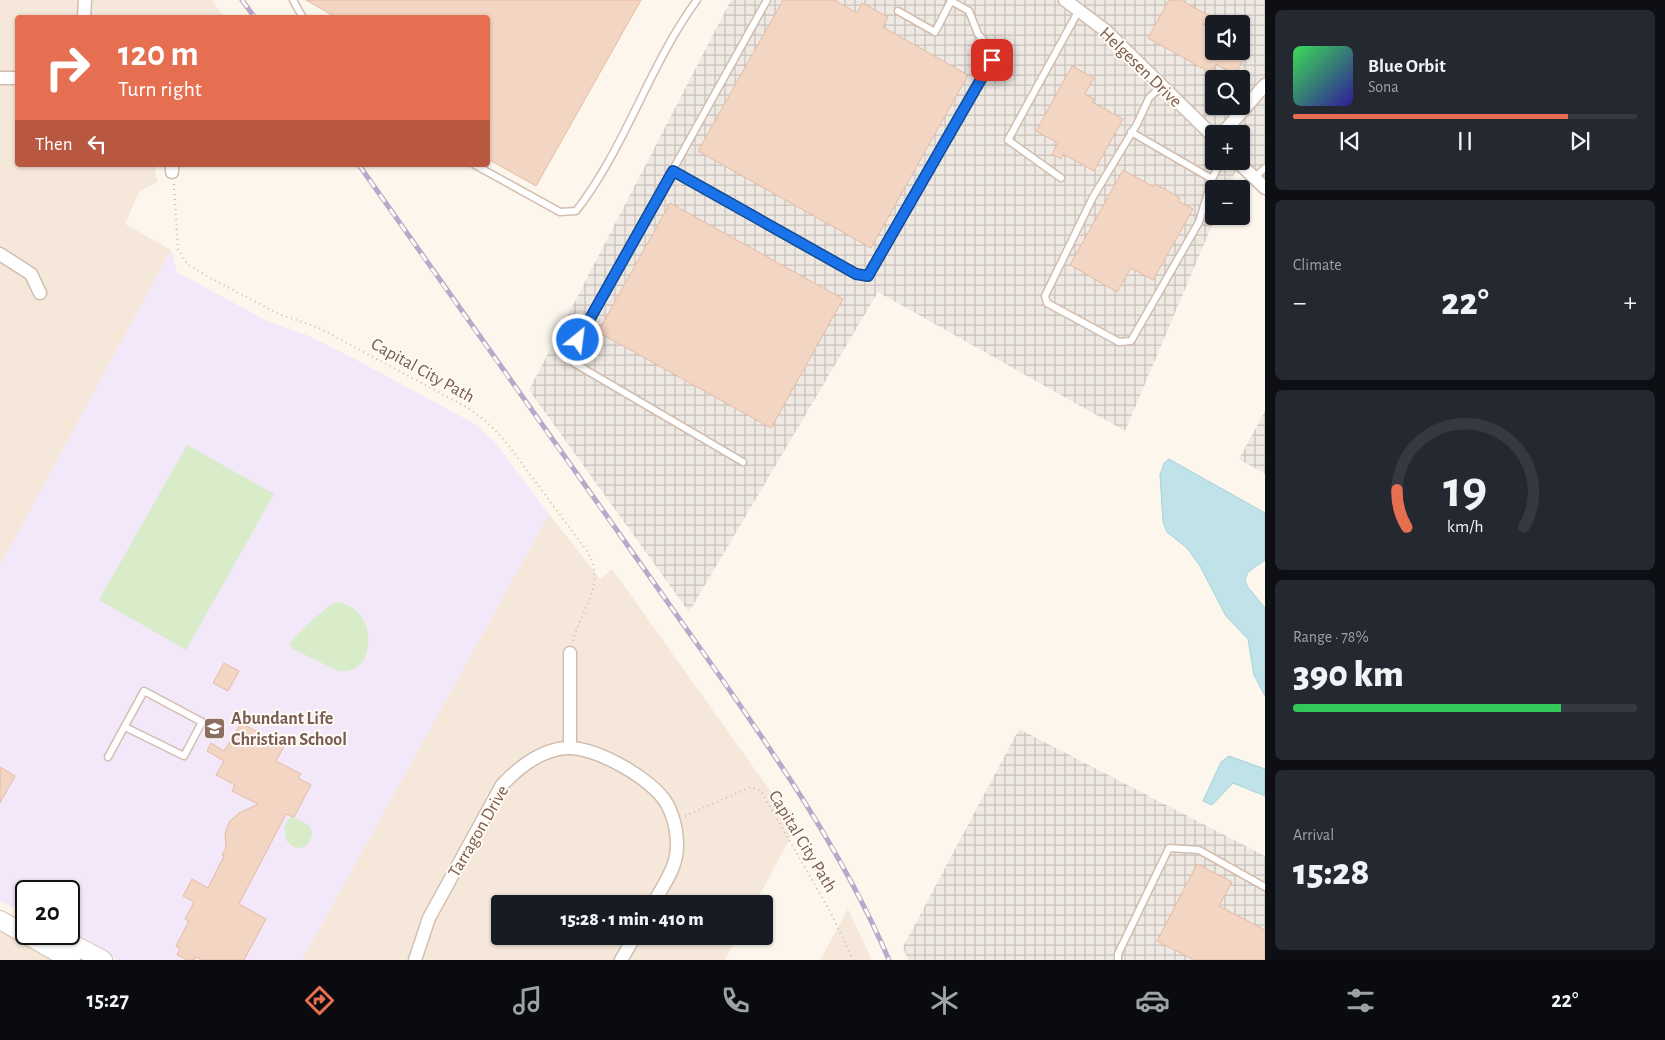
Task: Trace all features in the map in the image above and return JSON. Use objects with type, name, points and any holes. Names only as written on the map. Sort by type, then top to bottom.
[{"type":"main road","points":[[0,909],[15,916]]},
{"type":"main road","points":[[0,920],[76,956],[103,960]]},
{"type":"main road","points":[[65,945],[76,956]]},
{"type":"street","points":[[84,15],[85,0]]},
{"type":"street","name":"Helgesen Drive","points":[[1065,0],[1106,31],[1205,128]]},
{"type":"street","points":[[0,78],[15,78]]},
{"type":"street","points":[[1230,125],[1265,85]]},
{"type":"street","points":[[1246,170],[1265,188]]},
{"type":"street","points":[[0,254],[31,274],[40,293]]},
{"type":"street","points":[[570,653],[570,748]]},
{"type":"street","name":"Tarragon Drive","points":[[416,960],[429,918],[502,785],[517,769],[530,760],[543,754],[570,748],[581,749],[607,758],[650,785],[666,803],[674,820]]},
{"type":"street","points":[[658,895],[676,856],[674,820]]},
{"type":"street","points":[[621,960],[630,945]]},
{"type":"lane","points":[[293,0],[301,15]]},
{"type":"lane","points":[[480,167],[560,212],[576,211],[617,144],[683,20],[697,0]]},
{"type":"lane","points":[[743,462],[574,363],[569,357],[767,0]]},
{"type":"lane","points":[[673,171],[856,274],[868,276],[992,60],[994,53],[978,34],[969,10],[951,0],[935,32],[898,11]]},
{"type":"lane","points":[[1061,178],[1008,140],[1079,9]]},
{"type":"lane","points":[[1161,86],[1149,98],[1131,132],[1118,151],[1073,236],[1045,296],[1047,303],[1119,342],[1131,341],[1199,222],[1216,170]]},
{"type":"lane","points":[[1131,132],[1212,179]]},
{"type":"lane","points":[[1254,178],[1265,168]]},
{"type":"lane","points":[[108,757],[144,691],[202,722],[184,756],[125,727]]},
{"type":"lane","points":[[1118,960],[1118,954],[1169,848],[1199,850],[1265,887]]},
{"type":"path","name":"Capital City Path","points":[[172,168],[178,249],[187,264],[279,314],[319,328],[456,400],[487,422],[506,441],[587,551],[595,567],[593,592],[575,633],[570,653]]},
{"type":"path","name":"Capital City Path","points":[[674,820],[751,787],[761,791],[827,905],[853,960]]},
{"type":"shaded area","points":[[0,0],[212,0],[223,15],[15,15],[15,167],[156,167],[155,171],[158,182],[139,192],[125,224],[171,250],[0,566]]},
{"type":"shaded area","points":[[731,0],[1265,0],[1265,188],[1246,170],[1250,170],[1250,125],[1205,125],[1205,170],[1236,170],[1232,180],[1205,180],[1205,225],[1212,225],[1125,431],[878,292],[689,612],[529,390]]},
{"type":"shaded area","name":"Abundant Life Christian School","points":[[171,250],[177,272],[269,322],[309,336],[351,357],[477,425],[498,446],[549,514],[302,960],[117,960],[80,940],[80,880],[15,880],[15,908],[0,901],[0,566]]},
{"type":"shaded area","points":[[1265,411],[1265,474],[1239,459]]},
{"type":"shaded area","points":[[549,514],[600,579],[612,569],[796,827],[760,895],[491,895],[491,945],[733,945],[725,960],[302,960]]},
{"type":"shaded area","points":[[1019,729],[1265,856],[1265,960],[908,960],[903,947]]},
{"type":"shaded area","points":[[848,909],[872,960],[820,960]]},
{"type":"shaded area","points":[[0,929],[15,937],[15,945],[31,945],[60,960],[0,960]]},
{"type":"green space","points":[[187,445],[274,494],[186,650],[99,600]]},
{"type":"green space","points":[[336,602],[350,607],[361,616],[367,628],[367,653],[361,663],[351,670],[338,671],[293,649],[290,644],[311,622]]},
{"type":"green space","points":[[290,816],[302,821],[312,831],[310,841],[305,847],[296,848],[287,842],[284,828]]},
{"type":"water","points":[[1169,459],[1265,513],[1265,560],[1248,572],[1245,580],[1247,586],[1265,608],[1265,696],[1254,675],[1248,639],[1226,616],[1200,566],[1187,548],[1167,532],[1163,522],[1160,475],[1164,463]]},
{"type":"water","points":[[1229,756],[1265,769],[1265,796],[1233,783],[1212,805],[1203,801],[1221,762]]},
{"type":"building","points":[[306,0],[641,0],[536,186],[490,160],[490,15],[332,15]]},
{"type":"building","points":[[783,0],[834,0],[857,13],[862,3],[888,17],[883,27],[968,75],[871,248],[698,151]]},
{"type":"building","points":[[1169,0],[1181,0],[1208,15],[1205,15],[1205,24],[1202,24],[1205,26],[1205,60],[1243,60],[1238,70],[1226,70],[1216,64],[1213,70],[1206,70],[1148,38]]},
{"type":"building","points":[[1072,66],[1094,78],[1085,94],[1094,99],[1092,102],[1123,119],[1094,171],[1063,154],[1061,159],[1052,154],[1058,143],[1036,131]]},
{"type":"building","points":[[1123,170],[1154,187],[1155,184],[1163,188],[1180,198],[1178,201],[1193,209],[1153,280],[1131,268],[1117,292],[1070,265]]},
{"type":"building","points":[[670,203],[843,299],[771,428],[598,332]]},
{"type":"building","points":[[224,663],[239,671],[228,691],[213,683]]},
{"type":"building","points":[[241,723],[284,746],[276,761],[301,774],[298,778],[311,785],[294,817],[286,814],[239,904],[266,919],[244,960],[202,960],[195,957],[194,960],[187,960],[177,955],[180,949],[176,946],[189,921],[185,919],[194,902],[183,896],[192,879],[208,888],[224,856],[222,855],[226,848],[225,834],[229,822],[239,813],[258,804],[232,791],[235,785],[216,775],[224,761],[207,751],[211,743],[224,751]]},
{"type":"building","points":[[0,767],[15,776],[0,803]]},
{"type":"building","points":[[1197,864],[1232,882],[1219,906],[1265,930],[1265,960],[1194,960],[1157,941]]},
{"type":"railway","points":[[242,0],[253,15]]},
{"type":"railway","points":[[360,167],[786,773],[842,864],[889,960]]},
{"type":"place","name":"Abundant Life Christian School","points":[[215,728]]},
{"type":"route","points":[[578,340],[673,171],[856,274],[868,276],[992,60]]}]
